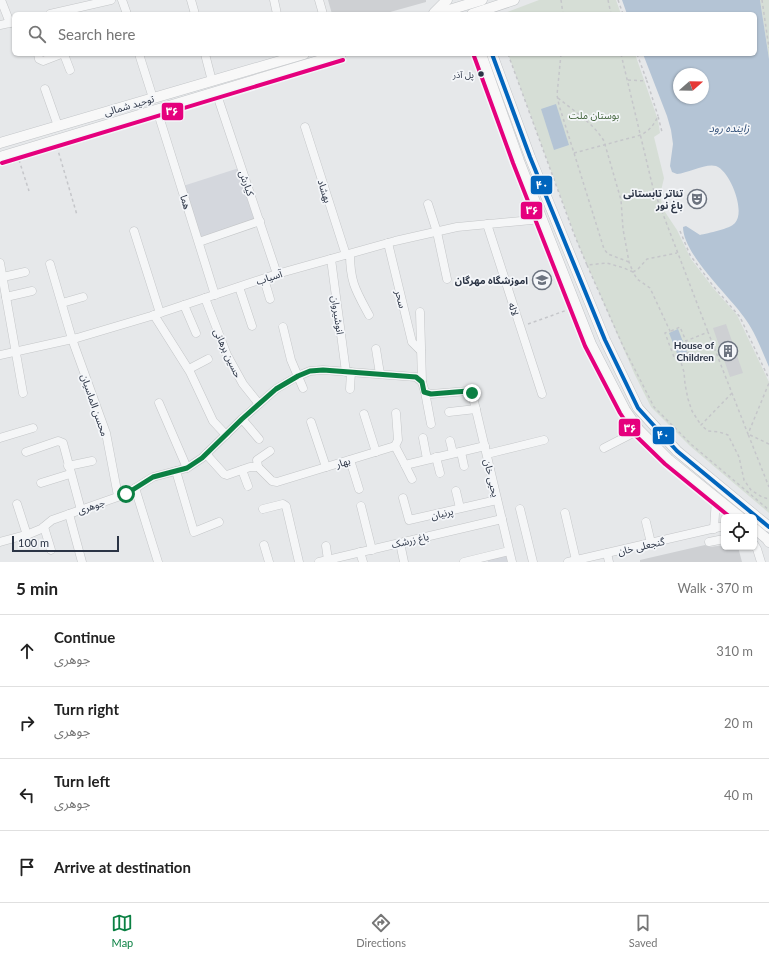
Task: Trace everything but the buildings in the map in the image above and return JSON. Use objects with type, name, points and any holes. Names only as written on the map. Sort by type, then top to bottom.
[{"type":"main road","points":[[435,12],[447,0]]},
{"type":"main road","points":[[444,12],[464,7],[476,7],[515,0]]},
{"type":"main road","points":[[499,12],[515,0]]},
{"type":"main road","name":"توحید شمالی","points":[[0,143],[212,81],[288,56]]},
{"type":"main road","name":"توحید شمالی","points":[[0,157],[334,56]]},
{"type":"main road","points":[[481,56],[519,161],[591,344],[625,410],[639,430],[669,460],[736,514]]},
{"type":"main road","points":[[493,56],[533,164],[605,340],[638,408],[677,451],[769,527]]},
{"type":"main road","points":[[191,87],[194,99]]},
{"type":"main road","points":[[757,531],[769,542]]},
{"type":"street","points":[[0,25],[12,22],[1,0]]},
{"type":"street","points":[[59,12],[111,0]]},
{"type":"street","points":[[122,0],[126,12]]},
{"type":"street","points":[[191,0],[194,12]]},
{"type":"street","points":[[274,0],[277,12]]},
{"type":"street","points":[[319,0],[322,12]]},
{"type":"street","points":[[38,56],[39,59],[43,61],[57,56]]},
{"type":"street","points":[[64,56],[70,70]]},
{"type":"street","points":[[140,56],[153,98]]},
{"type":"street","points":[[206,56],[212,81]]},
{"type":"street","points":[[45,89],[58,126]]},
{"type":"street","name":"کیارش","points":[[216,92],[277,274]]},
{"type":"street","name":"هما","points":[[157,110],[215,295]]},
{"type":"street","name":"بهشاد","points":[[305,127],[348,254],[353,284],[369,315]]},
{"type":"street","points":[[428,204],[437,232],[447,279]]},
{"type":"street","name":"آسیاب","points":[[0,355],[72,339],[157,314],[277,274],[388,243],[457,227],[542,219]]},
{"type":"street","points":[[199,242],[260,221]]},
{"type":"street","name":"لاله","points":[[487,224],[542,394]]},
{"type":"street","points":[[134,231],[157,314],[189,370],[213,421],[226,435]]},
{"type":"street","name":"سحر","points":[[388,243],[412,342],[421,351]]},
{"type":"street","name":"انوشیروان","points":[[331,259],[349,372],[350,389]]},
{"type":"street","points":[[0,263],[24,393]]},
{"type":"street","points":[[50,264],[72,339]]},
{"type":"street","points":[[3,277],[25,272]]},
{"type":"street","points":[[264,279],[270,299]]},
{"type":"street","points":[[239,287],[252,326]]},
{"type":"street","points":[[6,297],[32,291]]},
{"type":"street","points":[[62,303],[83,297]]},
{"type":"street","name":"حسین برهانی","points":[[205,298],[227,355],[243,384],[259,404]]},
{"type":"street","points":[[184,305],[196,333]]},
{"type":"street","name":"سحر","points":[[420,312],[422,382]]},
{"type":"street","points":[[283,327],[291,360],[304,388]]},
{"type":"street","name":"محسن الماسیان","points":[[72,339],[106,433],[118,496]]},
{"type":"street","points":[[376,348],[380,374]]},
{"type":"street","points":[[189,370],[208,359]]},
{"type":"street","name":"جوهری","points":[[0,542],[27,535],[44,527],[52,520],[118,496],[153,477],[187,468],[206,454],[276,389],[310,371],[323,370],[416,377],[422,382]]},
{"type":"street","points":[[422,382],[431,424]]},
{"type":"street","name":"یحیی خان","points":[[424,392],[431,394],[468,391],[472,393],[512,562]]},
{"type":"street","points":[[159,403],[187,468]]},
{"type":"street","points":[[449,412],[476,409]]},
{"type":"street","points":[[396,413],[398,440],[395,446],[412,479]]},
{"type":"street","points":[[364,414],[376,452]]},
{"type":"street","points":[[242,419],[259,439]]},
{"type":"street","points":[[311,422],[326,467]]},
{"type":"street","points":[[0,438],[33,428]]},
{"type":"street","points":[[604,448],[639,430]]},
{"type":"street","points":[[423,438],[431,458],[440,473]]},
{"type":"street","points":[[405,464],[457,452],[486,450],[544,440]]},
{"type":"street","points":[[26,452],[61,441],[81,510]]},
{"type":"street","points":[[450,441],[464,466]]},
{"type":"street","name":"بهار","points":[[258,467],[272,481],[277,482],[395,446]]},
{"type":"street","points":[[206,454],[224,474],[230,474],[250,467],[258,467],[257,460],[270,451]]},
{"type":"street","points":[[350,460],[359,489]]},
{"type":"street","points":[[41,483],[92,461]]},
{"type":"street","points":[[242,470],[248,486]]},
{"type":"street","points":[[176,471],[192,530],[194,532],[219,522]]},
{"type":"street","points":[[135,488],[158,562]]},
{"type":"street","points":[[456,491],[460,508]]},
{"type":"street","name":"پرنیان","points":[[403,498],[409,520],[497,500]]},
{"type":"street","points":[[714,529],[716,498]]},
{"type":"street","points":[[17,504],[27,535]]},
{"type":"street","points":[[263,509],[283,504],[286,506],[299,562]]},
{"type":"street","points":[[361,506],[372,550]]},
{"type":"street","points":[[520,509],[533,562]]},
{"type":"street","points":[[565,513],[576,560]]},
{"type":"street","points":[[69,514],[82,562]]},
{"type":"street","name":"باغ زرشک","points":[[319,562],[502,519]]},
{"type":"street","points":[[646,522],[651,543]]},
{"type":"street","points":[[44,527],[51,550]]},
{"type":"street","name":"گنجعلی خان","points":[[568,562],[721,527]]},
{"type":"street","points":[[709,542],[721,540]]},
{"type":"street","points":[[400,543],[404,562]]},
{"type":"street","points":[[264,545],[269,562]]},
{"type":"street","points":[[326,546],[328,560]]},
{"type":"street","points":[[757,548],[761,562]]},
{"type":"street","points":[[464,562],[509,551]]},
{"type":"street","points":[[360,552],[363,562]]},
{"type":"street","points":[[607,553],[609,562]]},
{"type":"path","points":[[561,0],[563,12]]},
{"type":"path","points":[[608,0],[611,12]]},
{"type":"path","points":[[618,0],[622,12]]},
{"type":"path","points":[[762,0],[769,48]]},
{"type":"path","points":[[509,56],[574,234],[622,346],[654,407],[692,445],[769,510]]},
{"type":"path","points":[[561,56],[558,98],[559,105],[604,249],[608,254],[629,262]]},
{"type":"path","points":[[622,56],[653,188],[769,487]]},
{"type":"path","points":[[638,56],[647,81],[662,132]]},
{"type":"path","points":[[628,80],[647,81]]},
{"type":"path","points":[[558,98],[600,134],[621,200],[623,229],[629,262],[637,279],[650,288],[670,331]]},
{"type":"path","points":[[574,153],[647,132],[654,126],[658,116]]},
{"type":"path","points":[[55,140],[77,215]]},
{"type":"path","points":[[16,152],[29,191]]},
{"type":"path","points":[[680,231],[690,255],[714,287],[740,317],[769,379]]},
{"type":"path","points":[[633,272],[638,269],[647,259],[677,253]]},
{"type":"path","points":[[587,264],[607,264],[633,272]]},
{"type":"path","points":[[520,327],[577,307]]},
{"type":"path","points":[[680,328],[686,341],[690,352],[674,357],[665,333],[680,328]]},
{"type":"path","points":[[686,341],[708,332]]},
{"type":"path","points":[[679,356],[684,372],[684,384],[692,411],[701,425],[708,431],[720,432],[728,435],[739,457],[744,480],[751,490],[762,497],[769,499]]},
{"type":"path","points":[[748,434],[769,383]]},
{"type":"path","points":[[701,425],[732,393]]},
{"type":"path","points":[[748,434],[769,444]]},
{"type":"shaded area","points":[[239,168],[256,220],[200,240],[183,186]]},
{"type":"shaded area","points":[[508,554],[510,562],[488,562],[487,559]]},
{"type":"green space","points":[[539,0],[616,0],[620,12],[507,12]]},
{"type":"green space","points":[[760,0],[769,0],[769,59]]},
{"type":"green space","name":"بوستان ملت","points":[[509,56],[636,56],[658,120],[660,133],[654,137],[664,178],[660,195],[663,209],[677,230],[691,259],[714,289],[737,315],[769,382],[769,513],[690,446],[651,407],[635,375],[578,244]]},
{"type":"water","name":"زاینده رود","points":[[622,0],[760,0],[769,59],[769,367],[750,325],[699,263],[685,238],[683,227],[686,226],[700,235],[724,229],[735,223],[739,210],[735,192],[726,175],[716,166],[712,165],[702,167],[677,174],[672,172],[670,166],[673,144],[671,130],[644,56],[757,56],[757,12],[626,12]]},
{"type":"water","points":[[556,104],[569,145],[554,150],[541,109]]},
{"type":"water","points":[[678,329],[687,352],[678,356],[669,333]]},
{"type":"transit line","name":"۳۶","points":[[474,56],[513,163],[585,346],[620,413],[634,434],[665,464],[726,514]]},
{"type":"transit line","name":"۴۰","points":[[493,56],[530,157],[605,340],[638,408],[677,451],[769,527]]},
{"type":"transit line","name":"۳۶","points":[[2,163],[343,60]]},
{"type":"place","name":"پل آذر","points":[[481,74]]},
{"type":"place","name":"تئاتر تابستانی باغ نور","points":[[697,199]]},
{"type":"place","name":"اموزشگاه مهرگان","points":[[542,280]]},
{"type":"place","name":"House of Children","points":[[728,351]]},
{"type":"route","points":[[126,494],[153,477],[187,468],[202,458],[242,419],[276,389],[310,371],[323,370],[416,377],[422,382],[424,392],[431,394],[468,391],[472,393]]}]
